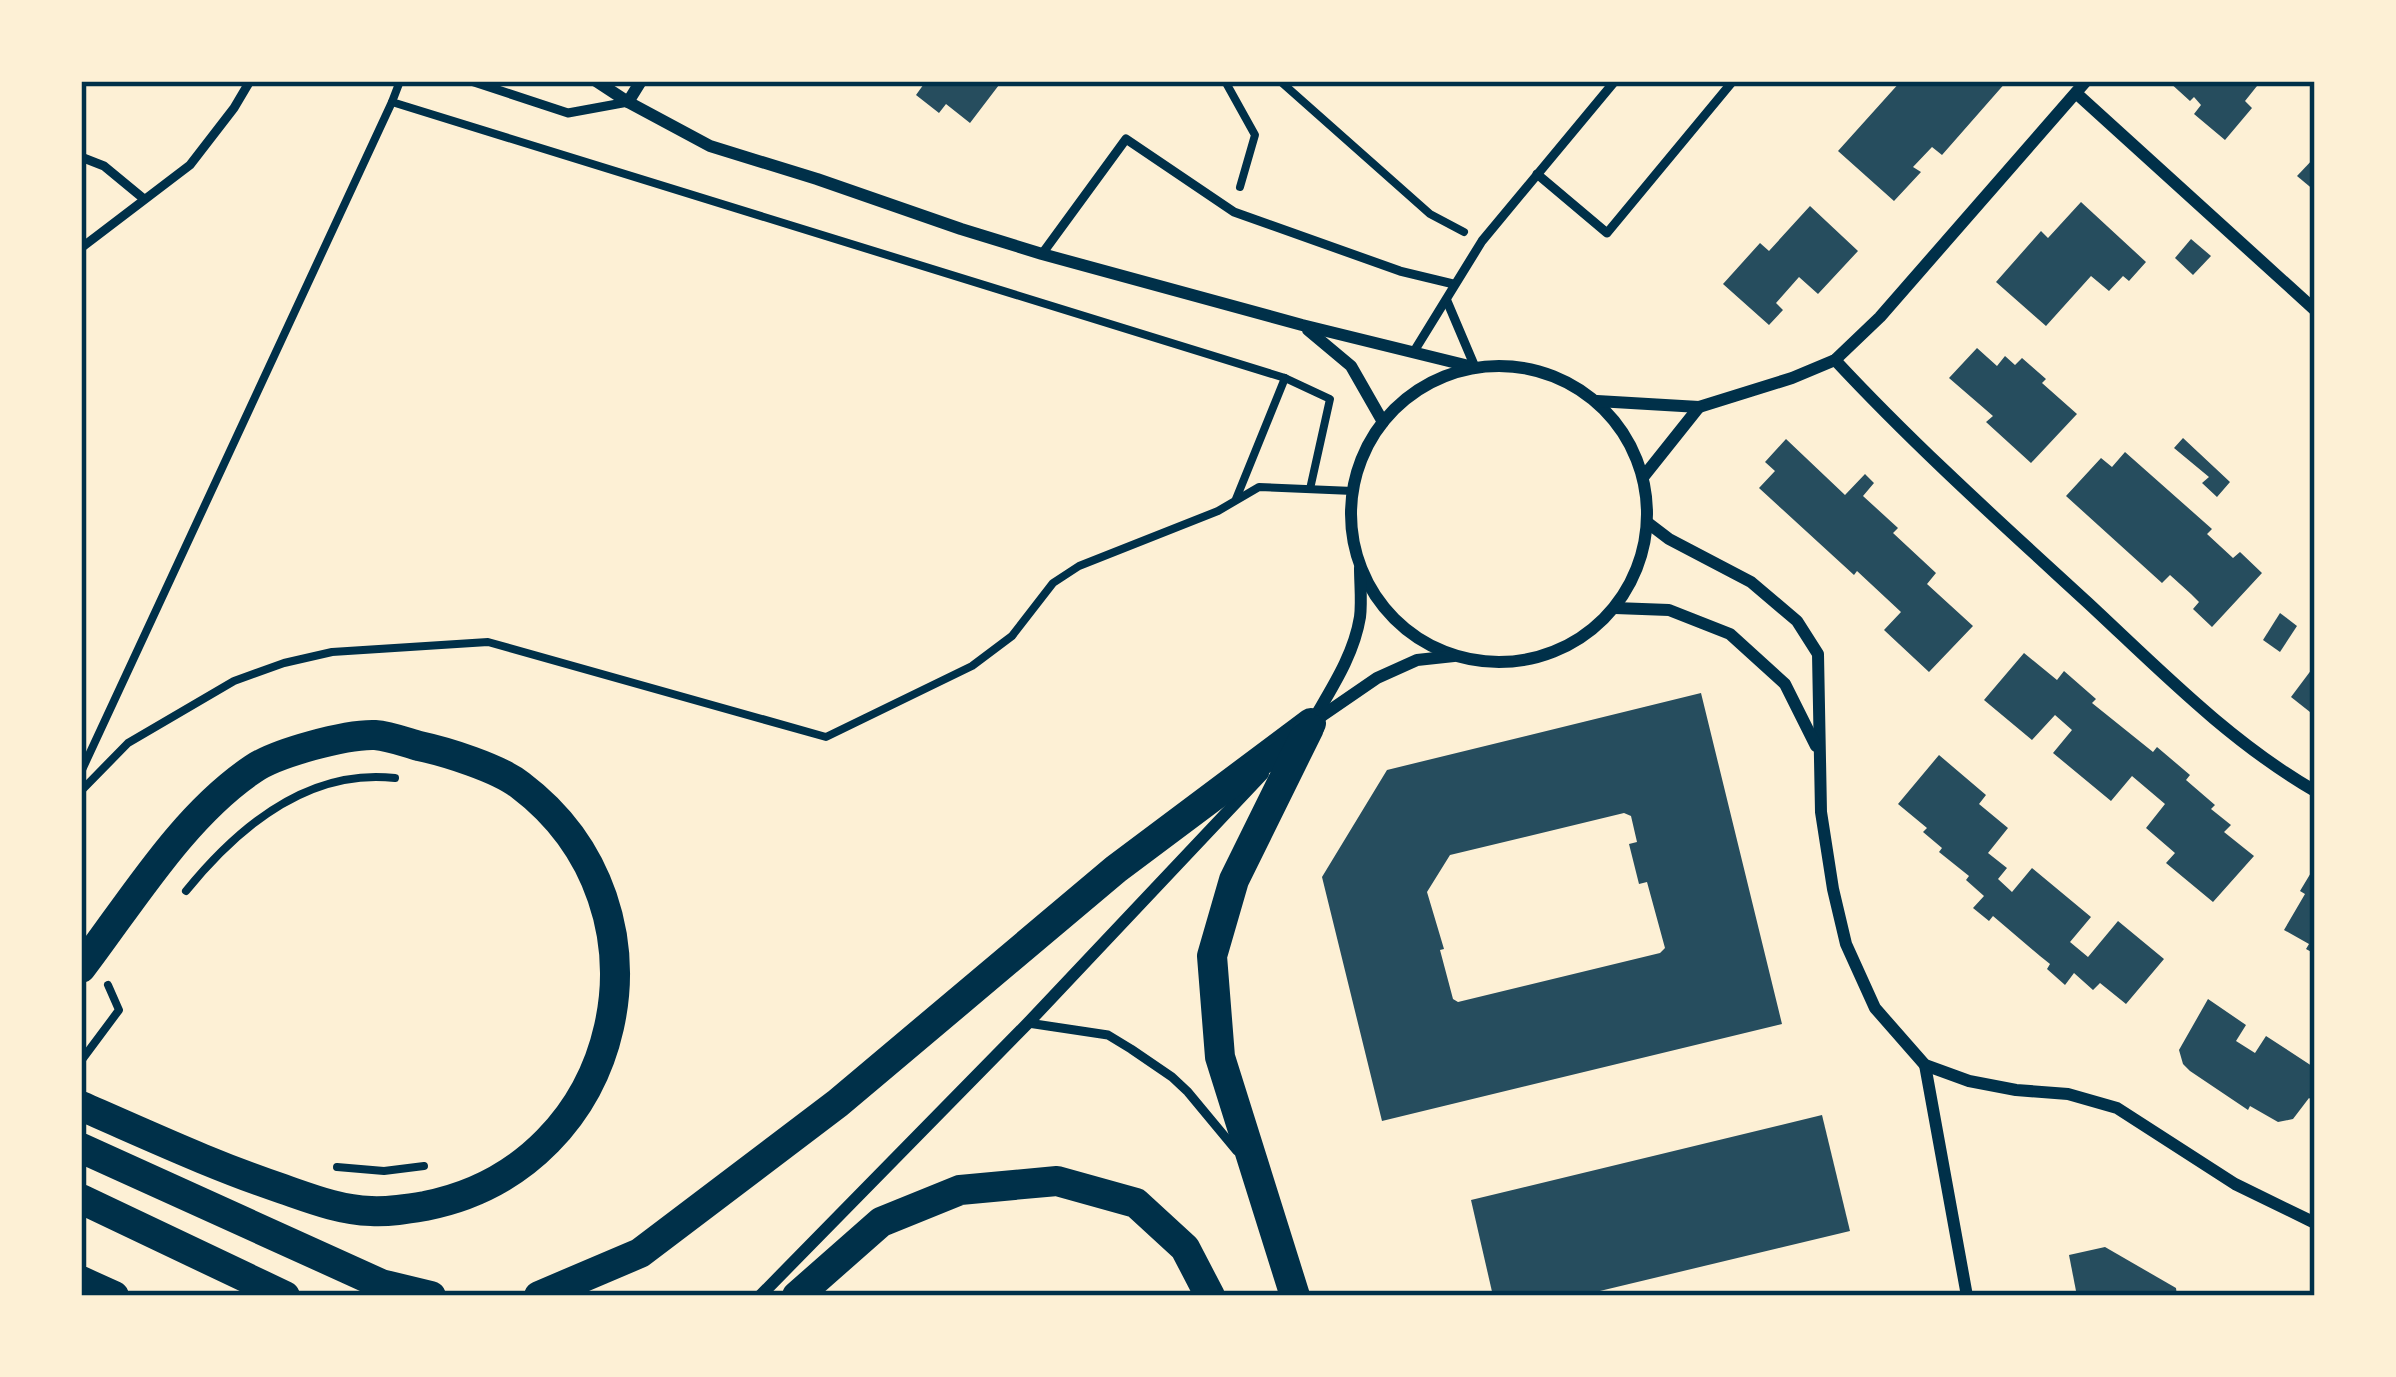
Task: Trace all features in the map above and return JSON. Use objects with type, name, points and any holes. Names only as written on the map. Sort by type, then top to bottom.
[{"type":"main road","points":[[1295,1296],[1220,1057],[1212,956],[1234,880],[1311,723]]},
{"type":"main road","points":[[539,1296],[640,1253],[838,1102],[1116,869],[1311,723]]},
{"type":"main road","points":[[81,1106],[235,1173],[343,1209],[376,1212],[457,1199],[515,1172],[557,1131],[586,1093],[608,1031],[617,975],[608,910],[588,863],[558,818],[516,782],[446,752],[375,735],[328,741],[256,766],[210,804],[169,852],[93,973]]},
{"type":"main road","points":[[81,1148],[381,1284],[430,1296]]},
{"type":"main road","points":[[797,1296],[880,1222],[960,1190],[1057,1180],[1136,1203],[1185,1248],[1210,1296]]},
{"type":"main road","points":[[81,1198],[285,1296]]},
{"type":"main road","points":[[81,1281],[113,1296]]},
{"type":"street","points":[[596,81],[710,146],[1042,254],[1475,368]]},
{"type":"street","points":[[628,102],[641,81]]},
{"type":"street","points":[[1597,401],[1699,407],[1835,360],[1880,316],[2086,81]]},
{"type":"street","points":[[2076,93],[2315,310]]},
{"type":"street","points":[[1302,325],[1351,366],[1383,422]]},
{"type":"street","points":[[1835,360],[1915,443],[2212,718],[2315,791]]},
{"type":"street","points":[[1311,723],[1345,665],[1360,618],[1360,568],[1352,530],[1353,491],[1363,456],[1383,422],[1419,389],[1475,368],[1518,366],[1560,378],[1597,401],[1626,435],[1644,476],[1648,523],[1638,568],[1615,608],[1583,638],[1543,657],[1499,664],[1454,656],[1415,637],[1382,606],[1360,568]]},
{"type":"street","points":[[1644,476],[1699,407]]},
{"type":"street","points":[[1648,523],[1751,582],[1797,621],[1818,654],[1821,812],[1846,944],[1875,1008],[1924,1065],[1970,1081],[2068,1094],[2117,1108],[2235,1184],[2315,1223]]},
{"type":"street","points":[[1615,608],[1670,610],[1730,634],[1785,684],[1819,752]]},
{"type":"street","points":[[760,1296],[1028,1023],[1311,723],[1377,678],[1417,660],[1454,656]]},
{"type":"street","points":[[1924,1065],[1966,1296]]},
{"type":"lane","points":[[81,248],[190,165],[250,81]]},
{"type":"lane","points":[[471,81],[568,113],[628,102]]},
{"type":"lane","points":[[1412,353],[1482,242],[1615,81]]},
{"type":"lane","points":[[1537,174],[1607,233],[1733,81]]},
{"type":"lane","points":[[1042,254],[1126,140],[1234,212],[1400,271],[1454,284]]},
{"type":"lane","points":[[81,157],[104,166],[144,199]]},
{"type":"lane","points":[[1447,301],[1475,368]]},
{"type":"lane","points":[[1028,1023],[1108,1035],[1159,1068],[1221,1129],[1258,1179]]},
{"type":"path","points":[[81,772],[400,81]]},
{"type":"path","points":[[1225,81],[1255,135],[1234,212]]},
{"type":"path","points":[[1280,81],[1430,214],[1482,242]]},
{"type":"path","points":[[392,102],[1285,378],[1330,399],[1310,489]]},
{"type":"path","points":[[1235,501],[1285,378]]},
{"type":"path","points":[[81,791],[128,743],[234,681],[332,652],[432,644],[488,642],[826,737],[972,666],[1012,636],[1053,583],[1079,566],[1155,538],[1259,487],[1353,491]]},
{"type":"path","points":[[173,907],[226,846],[296,795],[338,782],[405,779]]},
{"type":"path","points":[[81,1061],[119,1010],[93,973]]},
{"type":"path","points":[[322,1166],[384,1171],[427,1166]]},
{"type":"building","points":[[926,81],[1002,81],[970,123],[946,104],[939,113],[916,95]]},
{"type":"building","points":[[1901,81],[2007,81],[1942,155],[1932,147],[1913,167],[1921,172],[1894,201],[1838,151]]},
{"type":"building","points":[[2168,81],[2261,81],[2245,101],[2252,108],[2225,140],[2194,114],[2201,105],[2194,97],[2190,101]]},
{"type":"building","points":[[2315,157],[2315,191],[2297,176]]},
{"type":"building","points":[[2081,202],[2146,262],[2129,281],[2123,276],[2109,291],[2091,276],[2046,326],[1996,282],[2041,231],[2048,238]]},
{"type":"building","points":[[1810,206],[1858,251],[1818,294],[1799,277],[1776,303],[1783,310],[1769,325],[1723,284],[1760,243],[1769,251]]},
{"type":"building","points":[[2191,239],[2211,256],[2193,275],[2175,258]]},
{"type":"building","points":[[1977,348],[1997,366],[2005,356],[2015,365],[2022,358],[2077,414],[2031,463],[1986,422],[1993,416],[1949,378]]},
{"type":"building","points":[[2183,438],[2230,482],[2217,497],[2202,483],[2209,477],[2174,448]]},
{"type":"building","points":[[1786,439],[1845,495],[1865,474],[1874,483],[1863,496],[1898,528],[1893,533],[1936,573],[1927,584],[1973,626],[1929,672],[1884,630],[1901,612],[1759,488],[1775,471],[1765,462]]},
{"type":"building","points":[[2125,452],[2212,529],[2207,534],[2233,558],[2240,552],[2262,573],[2212,627],[2193,609],[2199,602],[2170,575],[2162,583],[2066,496],[2101,458],[2112,467]]},
{"type":"building","points":[[2280,613],[2297,626],[2280,652],[2263,640]]},
{"type":"building","points":[[2024,653],[2057,680],[2064,671],[2096,699],[2092,703],[2153,752],[2157,747],[2190,775],[2186,780],[2231,825],[2224,832],[2254,856],[2213,902],[2166,863],[2175,853],[2146,828],[2165,804],[2132,776],[2111,801],[2053,753],[2072,730],[2055,715],[2032,740],[1984,700]]},
{"type":"building","points":[[2315,665],[2315,716],[2291,697]]},
{"type":"building","points":[[1701,693],[1782,1024],[1382,1121],[1322,877],[1387,770]],"holes":[[[1624,813],[1631,816],[1637,842],[1629,844],[1639,884],[1647,882],[1665,948],[1458,1002],[1453,999],[1427,892],[1450,855]]]},
{"type":"building","points":[[1939,755],[1986,795],[1979,804],[2008,828],[1988,853],[2007,868],[1998,879],[2012,892],[2032,868],[2091,917],[2070,942],[2088,957],[2118,921],[2164,959],[2126,1004],[2100,983],[2093,990],[2074,973],[2065,985],[2047,969],[2050,964],[1993,916],[1989,921],[1973,908],[1984,896],[1966,880],[1969,876],[1939,852],[1942,848],[1923,832],[1927,828],[1898,804]]},
{"type":"building","points":[[2315,866],[2315,954],[2306,949],[2309,944],[2284,930]]},
{"type":"building","points":[[2208,999],[2246,1025],[2236,1041],[2255,1053],[2266,1036],[2315,1068],[2315,1102],[2309,1098],[2293,1119],[2278,1122],[2250,1106],[2248,1110],[2190,1071],[2179,1050]]},
{"type":"building","points":[[1822,1115],[1850,1231],[1579,1296],[1493,1296],[1471,1200]]},
{"type":"building","points":[[2105,1247],[2176,1288],[2177,1296],[2077,1296],[2069,1255]]}]
